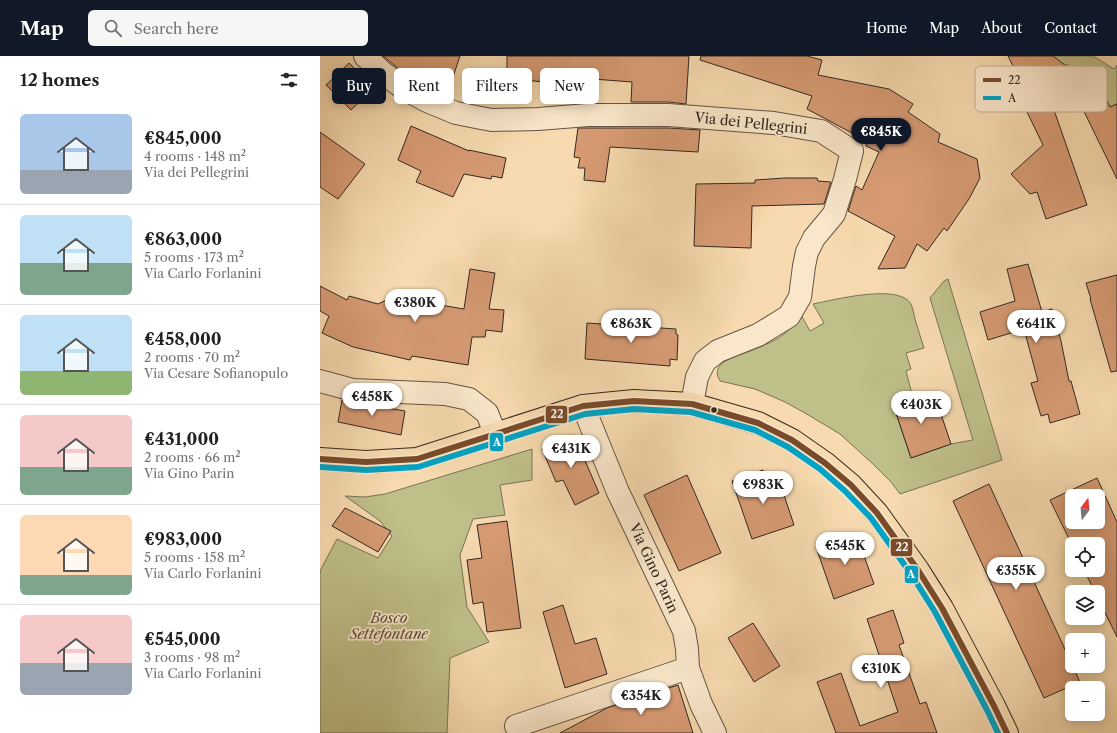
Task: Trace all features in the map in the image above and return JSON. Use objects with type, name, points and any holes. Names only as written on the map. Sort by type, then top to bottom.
[{"type":"main road","points":[[320,459],[366,462],[417,459],[583,406],[634,400],[692,404],[758,423],[785,437],[825,463],[852,485],[876,513],[918,570],[938,602],[1007,733]]},
{"type":"street","name":"Via dei Pellegrini","points":[[365,56],[382,72],[403,88],[427,101],[456,113],[481,118],[492,120],[538,119],[588,115],[668,115],[774,123],[820,131],[852,151],[834,214],[814,238],[807,252],[800,298],[789,316],[758,335],[718,351],[705,362],[697,377],[692,404]]},
{"type":"street","points":[[320,381],[353,390],[445,394],[469,399],[488,413],[496,433]]},
{"type":"street","name":"Via Gino Parin","points":[[583,406],[618,492],[684,631],[688,668],[701,704],[715,733]]},
{"type":"street","points":[[516,726],[688,668]]},
{"type":"green space","points":[[1053,56],[1093,56],[1114,69],[1117,65],[1117,104],[1110,107],[1107,105],[1107,66],[1069,66],[1068,64],[1064,66],[1054,66]]},
{"type":"green space","points":[[948,279],[1002,460],[900,494],[891,482],[873,464],[840,434],[785,402],[755,389],[720,381],[717,374],[721,364],[775,340],[787,332],[800,313],[810,331],[824,323],[813,304],[865,295],[893,295],[904,298],[911,304],[924,348],[906,353],[911,369],[906,371],[912,394],[892,401],[911,458],[951,444],[973,440],[930,298],[944,281]]},
{"type":"green space","name":"Bosco Settefontane","points":[[532,449],[532,480],[500,485],[505,515],[473,519],[460,555],[467,607],[489,642],[450,658],[447,733],[320,733],[321,569],[337,539],[378,558],[392,536],[380,521],[345,496],[365,497],[385,494]]},
{"type":"building","points":[[383,56],[460,56],[454,74],[454,68],[398,68]]},
{"type":"building","points":[[507,56],[689,56],[686,104],[668,102],[631,102],[632,82],[599,79],[599,68],[540,68],[540,82],[532,81],[532,68],[507,68]]},
{"type":"building","points":[[701,56],[807,56],[822,60],[818,75],[889,89],[913,104],[908,112],[940,134],[938,142],[977,159],[980,178],[969,199],[947,231],[944,228],[927,251],[917,244],[905,268],[878,269],[895,236],[848,211],[856,186],[862,190],[879,152],[866,146],[867,141],[807,109],[812,96],[700,60]]},
{"type":"building","points":[[1008,56],[1053,56],[1066,66],[1013,66]]},
{"type":"building","points":[[349,63],[354,68],[344,68]]},
{"type":"building","points":[[332,79],[332,91],[326,85]]},
{"type":"building","points":[[1107,101],[1110,107],[1117,104],[1117,179],[1084,112],[1107,112]]},
{"type":"building","points":[[345,104],[357,104],[351,110]]},
{"type":"building","points":[[1027,112],[1055,112],[1087,205],[1046,219],[1037,192],[1030,194],[1011,174],[1043,145]]},
{"type":"building","points":[[411,126],[469,151],[506,158],[502,178],[492,176],[491,179],[464,174],[453,197],[416,182],[421,171],[398,160]]},
{"type":"building","points":[[578,128],[668,128],[700,130],[698,152],[610,147],[605,182],[584,180],[585,168],[578,168],[580,158],[574,157]]},
{"type":"building","points":[[320,132],[365,164],[338,199],[320,187]]},
{"type":"building","points":[[817,178],[818,181],[831,182],[824,204],[752,206],[751,248],[694,246],[696,184],[755,183],[755,180]]},
{"type":"building","points":[[1028,264],[1042,312],[1052,309],[1061,341],[1069,381],[1071,381],[1080,414],[1050,423],[1048,414],[1041,416],[1031,383],[1038,381],[1024,329],[988,340],[980,312],[1015,301],[1007,269]]},
{"type":"building","points":[[470,269],[495,273],[489,309],[504,310],[502,332],[486,330],[485,337],[472,337],[468,365],[412,356],[410,360],[353,347],[322,333],[329,316],[320,311],[320,286],[347,300],[349,296],[378,304],[393,297],[464,309]]},
{"type":"building","points":[[1117,275],[1117,371],[1111,372],[1086,283]]},
{"type":"building","points":[[587,323],[676,329],[676,334],[678,335],[677,360],[670,359],[670,366],[585,359]]},
{"type":"building","points":[[923,391],[928,408],[938,405],[951,444],[911,458],[892,401]]},
{"type":"building","points":[[342,400],[405,411],[401,435],[338,422]]},
{"type":"building","points":[[574,435],[599,493],[575,505],[563,480],[556,482],[542,449]]},
{"type":"building","points":[[763,470],[768,484],[779,480],[794,525],[752,539],[732,481]]},
{"type":"building","points":[[687,475],[721,553],[679,571],[644,495]]},
{"type":"building","points":[[1097,478],[1102,489],[1074,489]]},
{"type":"building","points":[[989,484],[1065,649],[1065,673],[1076,673],[1080,681],[1065,681],[1065,689],[1044,698],[953,501]]},
{"type":"building","points":[[1065,493],[1065,529],[1105,529],[1105,496],[1117,522],[1117,637],[1105,612],[1105,585],[1092,585],[1088,577],[1105,577],[1105,537],[1068,537],[1050,500]]},
{"type":"building","points":[[345,508],[391,531],[378,552],[332,526]]},
{"type":"building","points":[[507,521],[521,628],[487,632],[483,602],[473,604],[467,560],[482,558],[477,525]]},
{"type":"building","points":[[856,533],[874,584],[834,599],[816,547]]},
{"type":"building","points":[[563,605],[575,644],[596,638],[607,674],[565,688],[543,612]]},
{"type":"building","points":[[893,610],[904,643],[899,645],[920,704],[926,702],[937,733],[836,733],[817,682],[841,673],[860,726],[898,712],[867,619]]},
{"type":"building","points":[[753,623],[780,666],[754,682],[728,638]]},
{"type":"building","points":[[678,685],[693,733],[560,733],[607,708]]},
{"type":"transit line","name":"22","points":[[320,459],[366,462],[417,459],[583,406],[634,401],[692,404],[758,423],[792,440],[825,463],[851,485],[877,513],[918,570],[942,608],[1007,733]]},
{"type":"transit line","name":"A","points":[[320,467],[366,470],[418,467],[585,414],[634,409],[691,412],[755,430],[788,447],[820,469],[845,491],[871,518],[911,574],[935,612],[998,733]]}]
